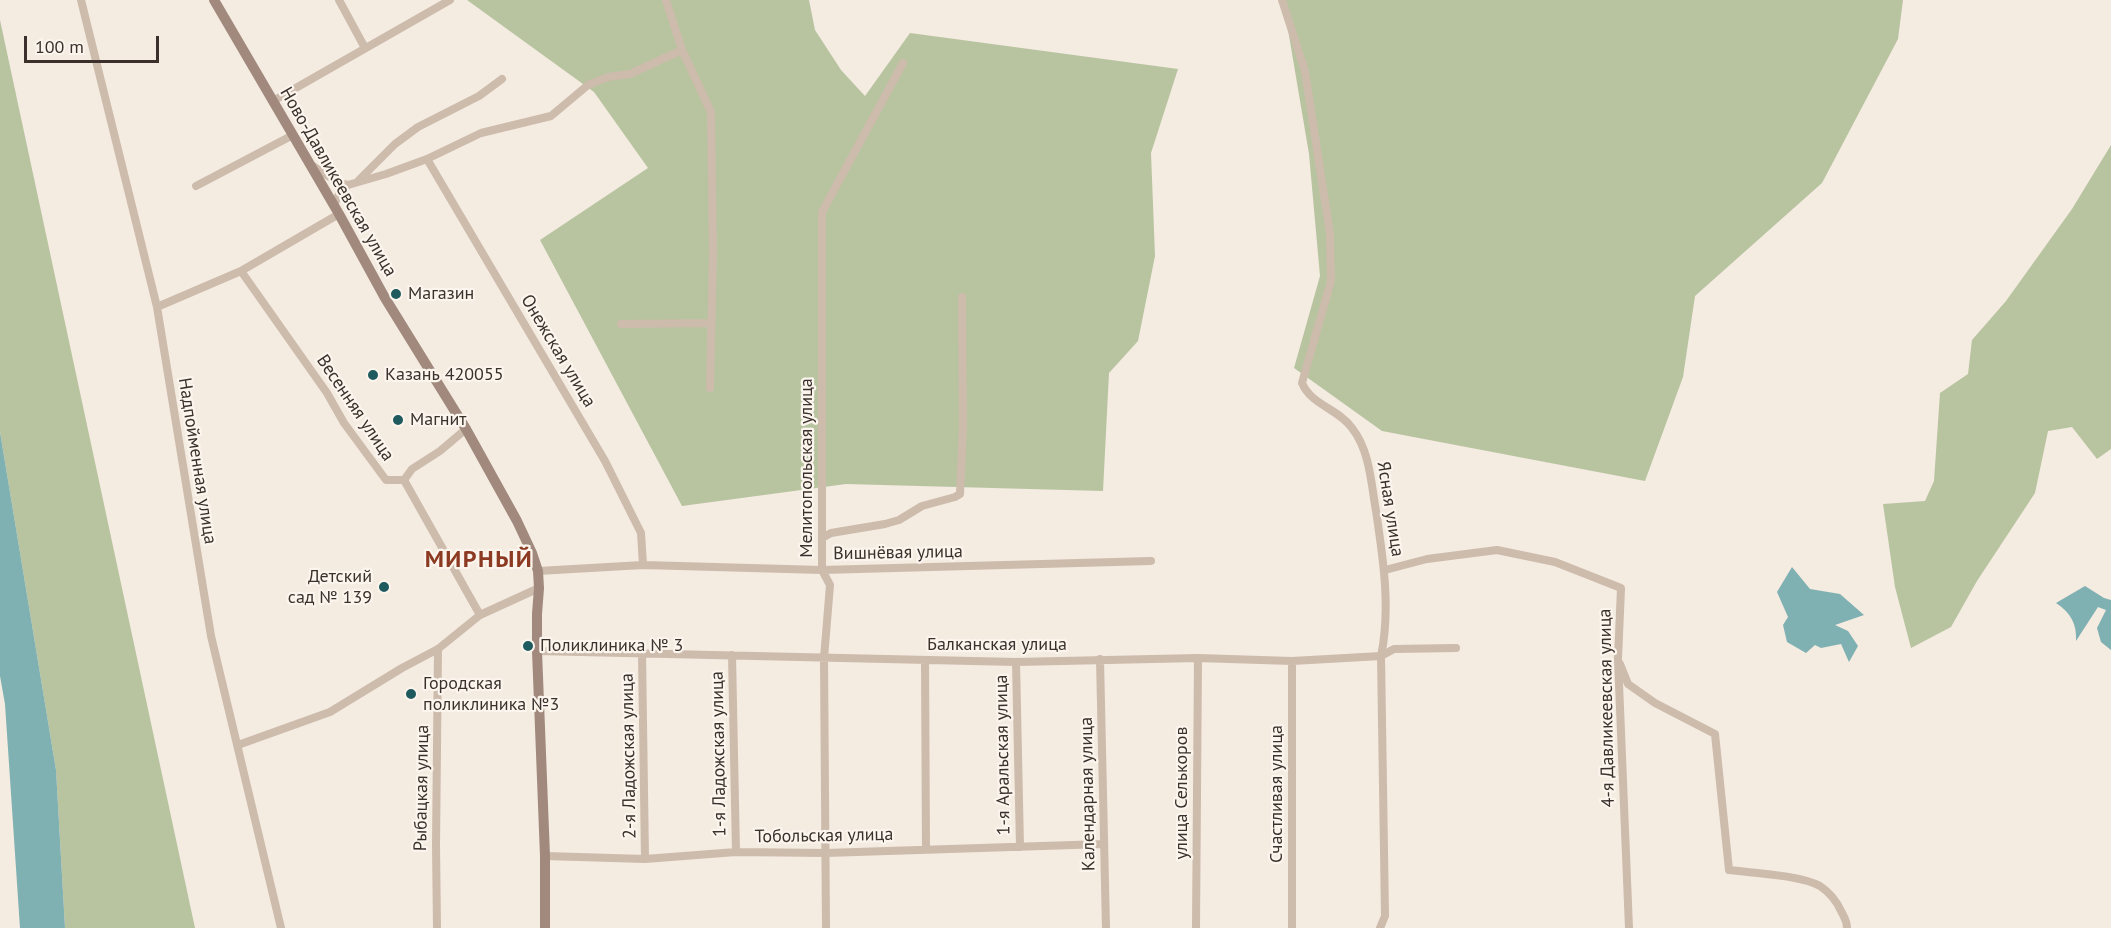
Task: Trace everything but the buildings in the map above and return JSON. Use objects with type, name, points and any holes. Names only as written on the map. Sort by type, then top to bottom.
[{"type":"street","name":"Надпойменная улица","points":[[81,0],[157,307],[211,636],[281,928]]},
{"type":"street","name":"Ново-Давликеевская улица","points":[[214,0],[385,298],[466,429],[517,521],[538,571],[537,651],[545,856],[545,928]]},
{"type":"street","points":[[339,0],[365,48]]},
{"type":"street","points":[[273,101],[450,0]]},
{"type":"street","points":[[666,0],[682,50],[711,112],[713,254],[710,388]]},
{"type":"street","name":"Ясная улица","points":[[1282,0],[1305,71],[1330,234],[1331,281],[1302,383],[1307,394],[1352,427],[1366,456],[1385,570],[1385,636],[1381,656],[1385,916],[1380,928]]},
{"type":"street","points":[[157,307],[241,271],[336,209],[340,192],[348,184],[386,174],[427,159],[481,133],[551,116],[588,85],[609,77],[630,74],[682,50]]},
{"type":"street","name":"Мелитопольская улица","points":[[826,928],[825,658],[831,585],[822,570],[822,212],[903,63]]},
{"type":"street","points":[[357,181],[395,144],[410,133],[479,96],[502,78]]},
{"type":"street","points":[[196,186],[293,135]]},
{"type":"street","name":"Онежская улица","points":[[427,159],[605,461],[641,533],[643,565]]},
{"type":"street","points":[[309,163],[327,177],[348,184]]},
{"type":"street","name":"Весенняя улица","points":[[241,271],[327,393],[344,423],[386,480],[404,480],[480,615]]},
{"type":"street","points":[[822,537],[831,533],[899,520],[922,506],[960,494],[963,427],[962,297]]},
{"type":"street","points":[[621,324],[711,323]]},
{"type":"street","points":[[404,480],[412,469],[440,451],[466,429]]},
{"type":"street","name":"4-я Давликеевская улица","points":[[1385,570],[1427,559],[1497,550],[1554,562],[1621,588],[1618,659],[1629,928]]},
{"type":"street","name":"Вишнёвая улица","points":[[538,571],[643,565],[822,570],[1151,561]]},
{"type":"street","points":[[238,745],[330,712],[438,649],[480,615],[539,588]]},
{"type":"street","name":"Балканская улица","points":[[537,651],[1016,662],[1198,658],[1292,661],[1381,656],[1394,649],[1456,648]]},
{"type":"street","name":"Рыбацкая улица","points":[[437,928],[438,649]]},
{"type":"street","name":"2-я Ладожская улица","points":[[642,653],[645,859]]},
{"type":"street","name":"1-я Ладожская улица","points":[[732,655],[736,852]]},
{"type":"street","name":"улица Селькоров","points":[[1196,928],[1198,658]]},
{"type":"street","name":"Календарная улица","points":[[1100,659],[1106,928]]},
{"type":"street","points":[[1618,659],[1628,684],[1655,703],[1715,734],[1729,870],[1787,877],[1818,885],[1826,890],[1839,905],[1847,922],[1847,928]]},
{"type":"street","points":[[925,660],[926,849]]},
{"type":"street","name":"Счастливая улица","points":[[1292,661],[1292,928]]},
{"type":"street","name":"1-я Аральская улица","points":[[1016,662],[1020,847]]},
{"type":"street","name":"Тобольская улица","points":[[545,856],[645,859],[736,852],[826,853],[1104,844]]},
{"type":"green space","points":[[467,0],[809,0],[815,30],[841,70],[865,96],[910,33],[1178,69],[1151,153],[1155,256],[1138,341],[1109,373],[1103,491],[846,484],[682,506],[540,240],[648,168],[594,92]]},
{"type":"green space","points":[[1283,0],[1903,0],[1898,39],[1822,183],[1695,296],[1683,377],[1645,481],[1382,431],[1294,368],[1320,276],[1309,154]]},
{"type":"green space","points":[[0,20],[195,928],[65,928],[56,770],[0,432]]},
{"type":"green space","points":[[2111,145],[2111,449],[2097,459],[2072,427],[2048,431],[2035,493],[1977,581],[1951,627],[1911,648],[1895,587],[1883,504],[1925,501],[1934,481],[1940,393],[1968,374],[1972,340],[2006,301],[2072,209]]},
{"type":"water","points":[[0,432],[56,770],[65,928],[20,928],[5,704],[0,676]]},
{"type":"water","points":[[1792,567],[1810,589],[1840,594],[1864,615],[1835,625],[1848,631],[1858,646],[1849,662],[1841,644],[1821,648],[1815,645],[1806,653],[1787,642],[1783,625],[1788,617],[1777,592]]},
{"type":"water","points":[[2085,586],[2111,600],[2111,650],[2101,642],[2097,628],[2106,610],[2098,607],[2076,641],[2072,619],[2056,603]]},
{"type":"place","name":"Магазин","points":[[396,294]]},
{"type":"place","name":"Казань 420055","points":[[373,375]]},
{"type":"place","name":"Магнит","points":[[398,420]]},
{"type":"place","name":"Детский сад № 139","points":[[384,587]]},
{"type":"place","name":"Поликлиника № 3","points":[[528,646]]},
{"type":"place","name":"Городская поликлиника №3","points":[[411,694]]},
{"type":"district","name":"МИРНЫЙ","points":[[479,560]]}]
